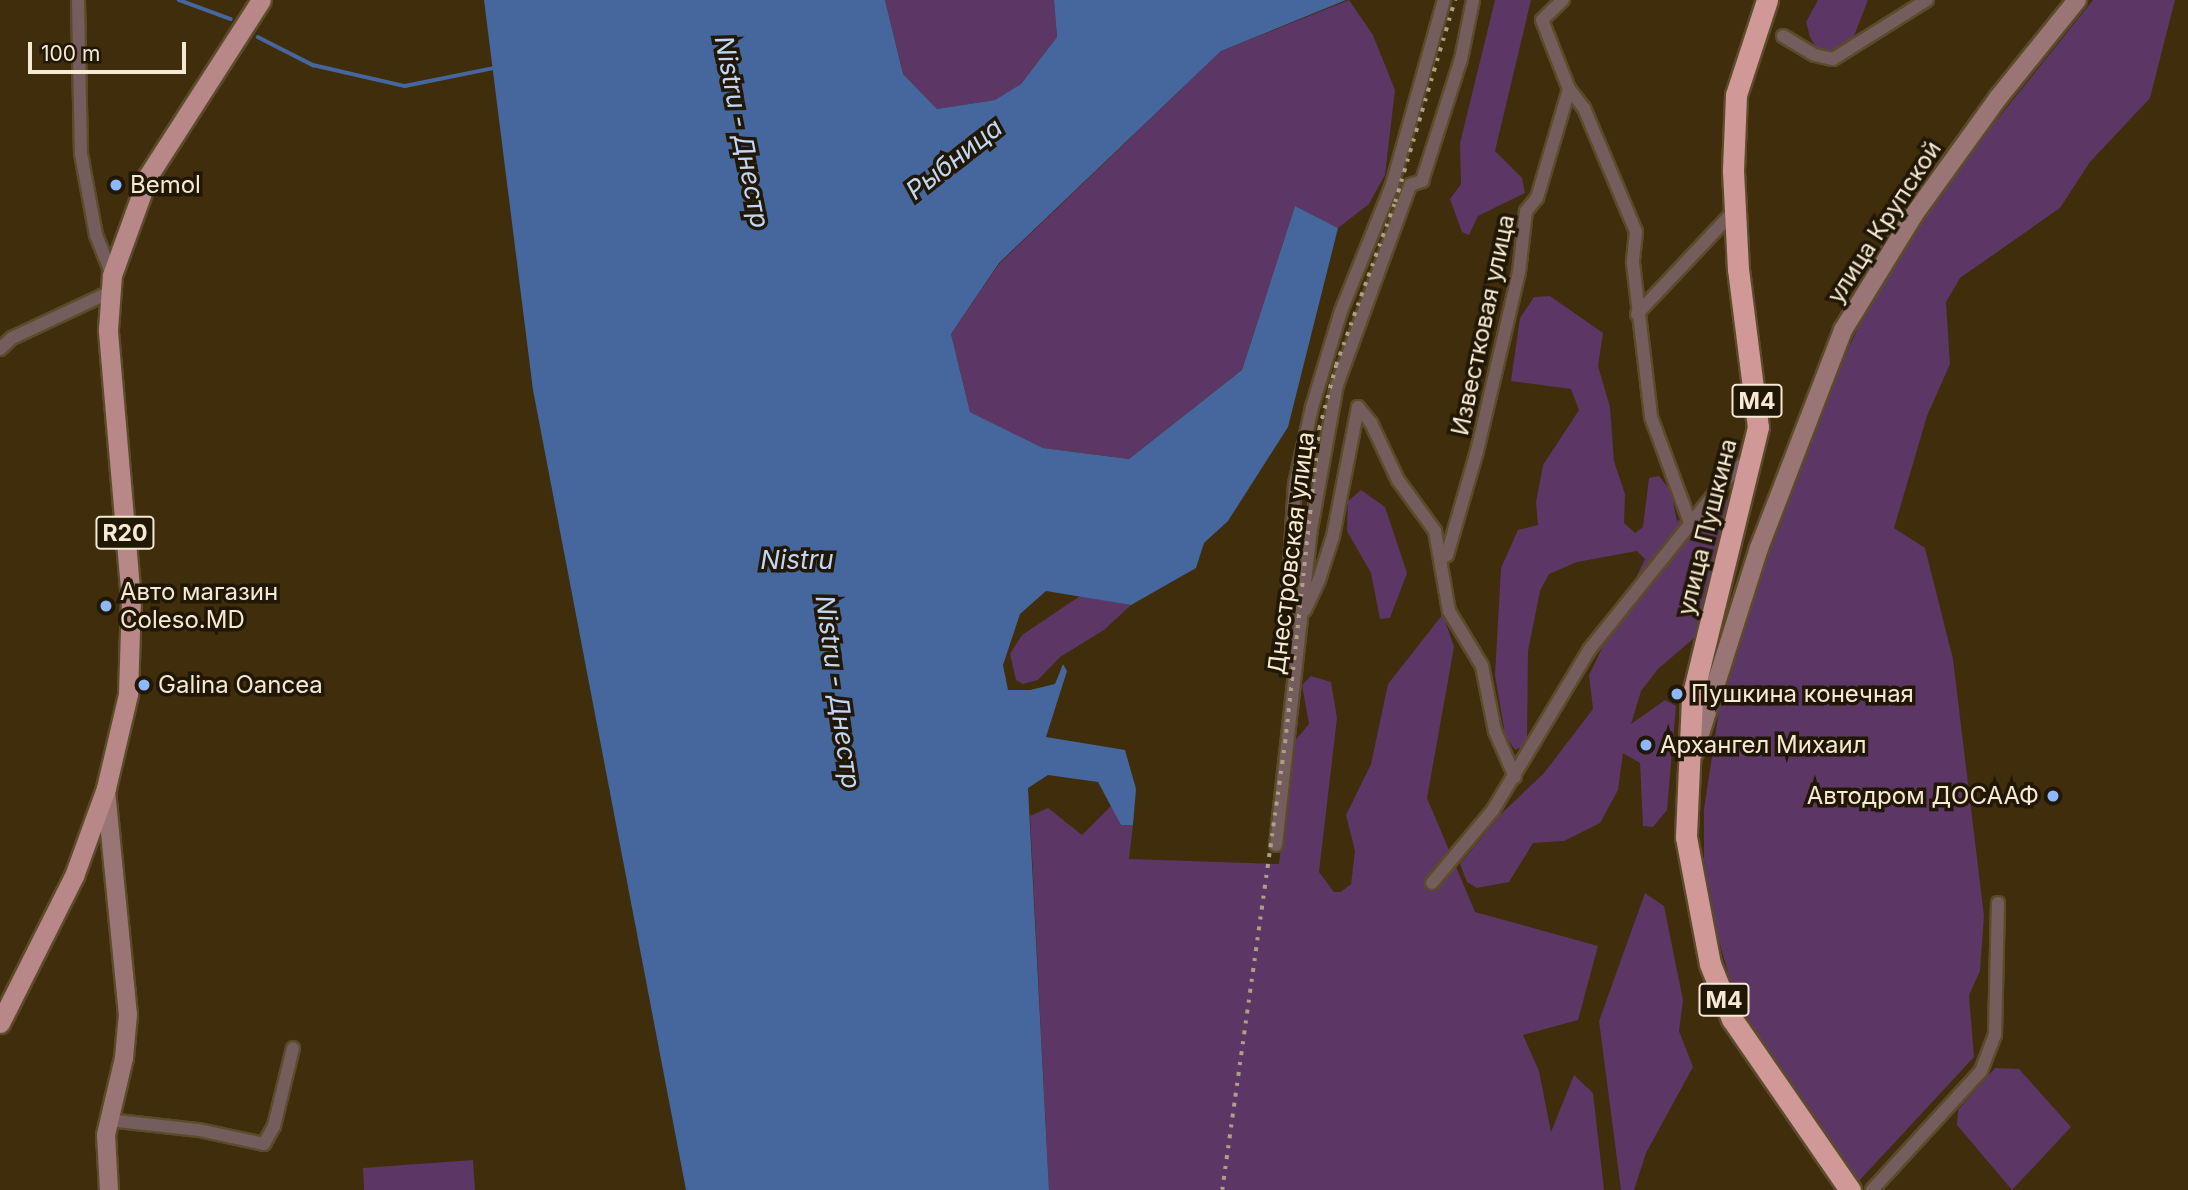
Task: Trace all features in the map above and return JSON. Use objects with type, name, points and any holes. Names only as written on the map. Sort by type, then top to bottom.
[{"type":"highway","name":"улица Пушкина","points":[[1687,776],[1692,698],[1755,452],[1758,413],[1734,211],[1737,95],[1767,0]]},
{"type":"highway","name":"M4","points":[[1687,776],[1686,836],[1691,884],[1710,964],[1732,1019],[1850,1190]]},
{"type":"main road","name":"R20","points":[[0,1023],[64,901],[106,788],[128,694],[132,639],[112,391],[111,283],[148,176],[261,0]]},
{"type":"street","points":[[0,349],[12,338],[111,283],[93,223],[81,154],[78,0]]},
{"type":"street","points":[[1444,0],[1392,185],[1341,311],[1312,407],[1295,484],[1287,607],[1305,610],[1333,536],[1358,407],[1371,423],[1398,480],[1435,531],[1449,611],[1482,666],[1495,731],[1515,777]]},
{"type":"street","name":"Днестровская улица","points":[[1276,845],[1305,610],[1316,491],[1337,385],[1410,186],[1422,181],[1461,59],[1473,0]]},
{"type":"street","points":[[1563,0],[1542,20],[1569,89],[1584,108],[1636,232],[1633,263],[1637,314],[1651,417],[1691,525]]},
{"type":"street","points":[[1783,36],[1815,55],[1833,59],[1927,0]]},
{"type":"street","name":"улица Крупской","points":[[1687,776],[1759,548],[1843,330],[1913,216],[1998,98],[2077,0]]},
{"type":"street","name":"Известковая улица","points":[[1440,559],[1447,555],[1478,451],[1519,272],[1526,211],[1537,198],[1569,89]]},
{"type":"street","points":[[1637,314],[1734,211]]},
{"type":"street","points":[[1432,883],[1515,777],[1589,650],[1725,481],[1755,452]]},
{"type":"street","points":[[106,788],[128,1014],[124,1058],[108,1120],[105,1156],[109,1190]]},
{"type":"street","points":[[1872,1190],[1981,1071],[1995,1035],[1998,904]]},
{"type":"street","points":[[108,1120],[199,1130],[264,1144],[274,1126],[293,1048]]},
{"type":"shaded area","points":[[885,0],[1054,0],[1057,37],[1021,84],[995,100],[937,109],[903,74]]},
{"type":"shaded area","points":[[1349,0],[1373,35],[1395,90],[1385,175],[1369,204],[1338,228],[1295,206],[1242,370],[1129,459],[1043,448],[970,412],[951,334],[999,264],[1221,51]]},
{"type":"shaded area","points":[[1495,0],[1531,0],[1495,151],[1522,178],[1525,193],[1478,216],[1469,235],[1462,232],[1450,199],[1461,184],[1460,143]]},
{"type":"shaded area","points":[[1818,0],[1868,0],[1852,41],[1835,52],[1817,49],[1810,37],[1806,22]]},
{"type":"shaded area","points":[[2093,0],[2175,0],[2150,98],[2090,162],[2060,208],[1960,278],[1946,302],[1950,364],[1927,416],[1894,528],[1925,548],[1953,659],[1984,916],[1980,971],[1969,995],[1974,1057],[1858,1182],[1779,1078],[1734,994],[1714,923],[1704,860],[1704,809],[1727,658],[1823,404],[1879,282],[1930,203]]},
{"type":"shaded area","points":[[1550,296],[1603,333],[1598,366],[1610,407],[1614,461],[1625,494],[1624,523],[1635,533],[1643,527],[1649,478],[1659,476],[1671,491],[1677,521],[1731,498],[1701,632],[1658,669],[1641,691],[1631,724],[1665,700],[1676,706],[1667,810],[1653,827],[1643,826],[1640,763],[1623,753],[1618,790],[1600,823],[1564,841],[1533,843],[1509,882],[1477,888],[1467,882],[1460,864],[1501,814],[1544,773],[1593,709],[1589,675],[1645,559],[1637,551],[1577,562],[1549,574],[1540,591],[1528,651],[1527,744],[1515,750],[1505,735],[1495,675],[1501,568],[1518,530],[1538,525],[1536,502],[1543,465],[1579,410],[1571,389],[1511,381],[1520,318],[1534,297]]},
{"type":"shaded area","points":[[1361,490],[1385,507],[1407,573],[1390,618],[1380,619],[1371,573],[1347,531],[1348,501]]},
{"type":"shaded area","points":[[1080,596],[1131,605],[1104,630],[1060,657],[1038,680],[1023,684],[1016,680],[1010,654],[1022,635]]},
{"type":"shaded area","points":[[1443,614],[1454,647],[1427,798],[1475,912],[1598,946],[1578,1020],[1523,1035],[1539,1071],[1551,1132],[1574,1075],[1593,1093],[1604,1190],[1049,1190],[1030,816],[1048,808],[1082,835],[1112,805],[1121,825],[1133,825],[1129,859],[1279,864],[1293,743],[1309,724],[1302,685],[1311,676],[1331,682],[1337,718],[1319,872],[1334,892],[1341,892],[1351,884],[1355,851],[1346,815],[1371,764],[1388,684]]},
{"type":"shaded area","points":[[1645,893],[1664,906],[1683,1000],[1679,1031],[1693,1067],[1646,1153],[1634,1190],[1621,1190],[1599,1021]]},
{"type":"shaded area","points":[[1995,1068],[2019,1069],[2071,1127],[2012,1190],[1957,1125],[1958,1110]]},
{"type":"shaded area","points":[[473,1160],[475,1190],[364,1190],[363,1168]]},
{"type":"water","name":"Nistru","points":[[484,0],[885,0],[903,74],[937,109],[995,100],[1021,84],[1057,37],[1054,0],[1346,0],[1221,51],[999,263],[951,334],[970,412],[1043,448],[1129,459],[1242,370],[1295,206],[1338,228],[1288,427],[1228,521],[1204,543],[1196,568],[1131,605],[1046,591],[1020,614],[1003,665],[1008,690],[1030,690],[1055,684],[1063,664],[1067,671],[1046,737],[1125,750],[1136,789],[1133,825],[1121,825],[1098,782],[1048,775],[1028,788],[1049,1190],[686,1190],[533,390]]},
{"type":"waterway","points":[[179,0],[231,19]]},
{"type":"waterway","points":[[258,37],[313,65],[405,86],[494,68]]},
{"type":"railway","points":[[1222,1190],[1286,733],[1319,429],[1336,365],[1395,202],[1455,0]]},
{"type":"place","name":"Bemol","points":[[116,185]]},
{"type":"place","name":"Авто магазин Coleso.MD","points":[[106,606]]},
{"type":"place","name":"Galina Oancea","points":[[144,685]]},
{"type":"place","name":"Пушкина конечная","points":[[1677,694]]},
{"type":"place","name":"Архангел Михаил","points":[[1646,745]]},
{"type":"place","name":"Автодром ДОСААФ","points":[[2053,796]]},
{"type":"water label","name":"Nistru - Днестр","points":[[742,132]]},
{"type":"water label","name":"Рыбница","points":[[954,159]]},
{"type":"water label","name":"Nistru - Днестр","points":[[838,692]]}]
